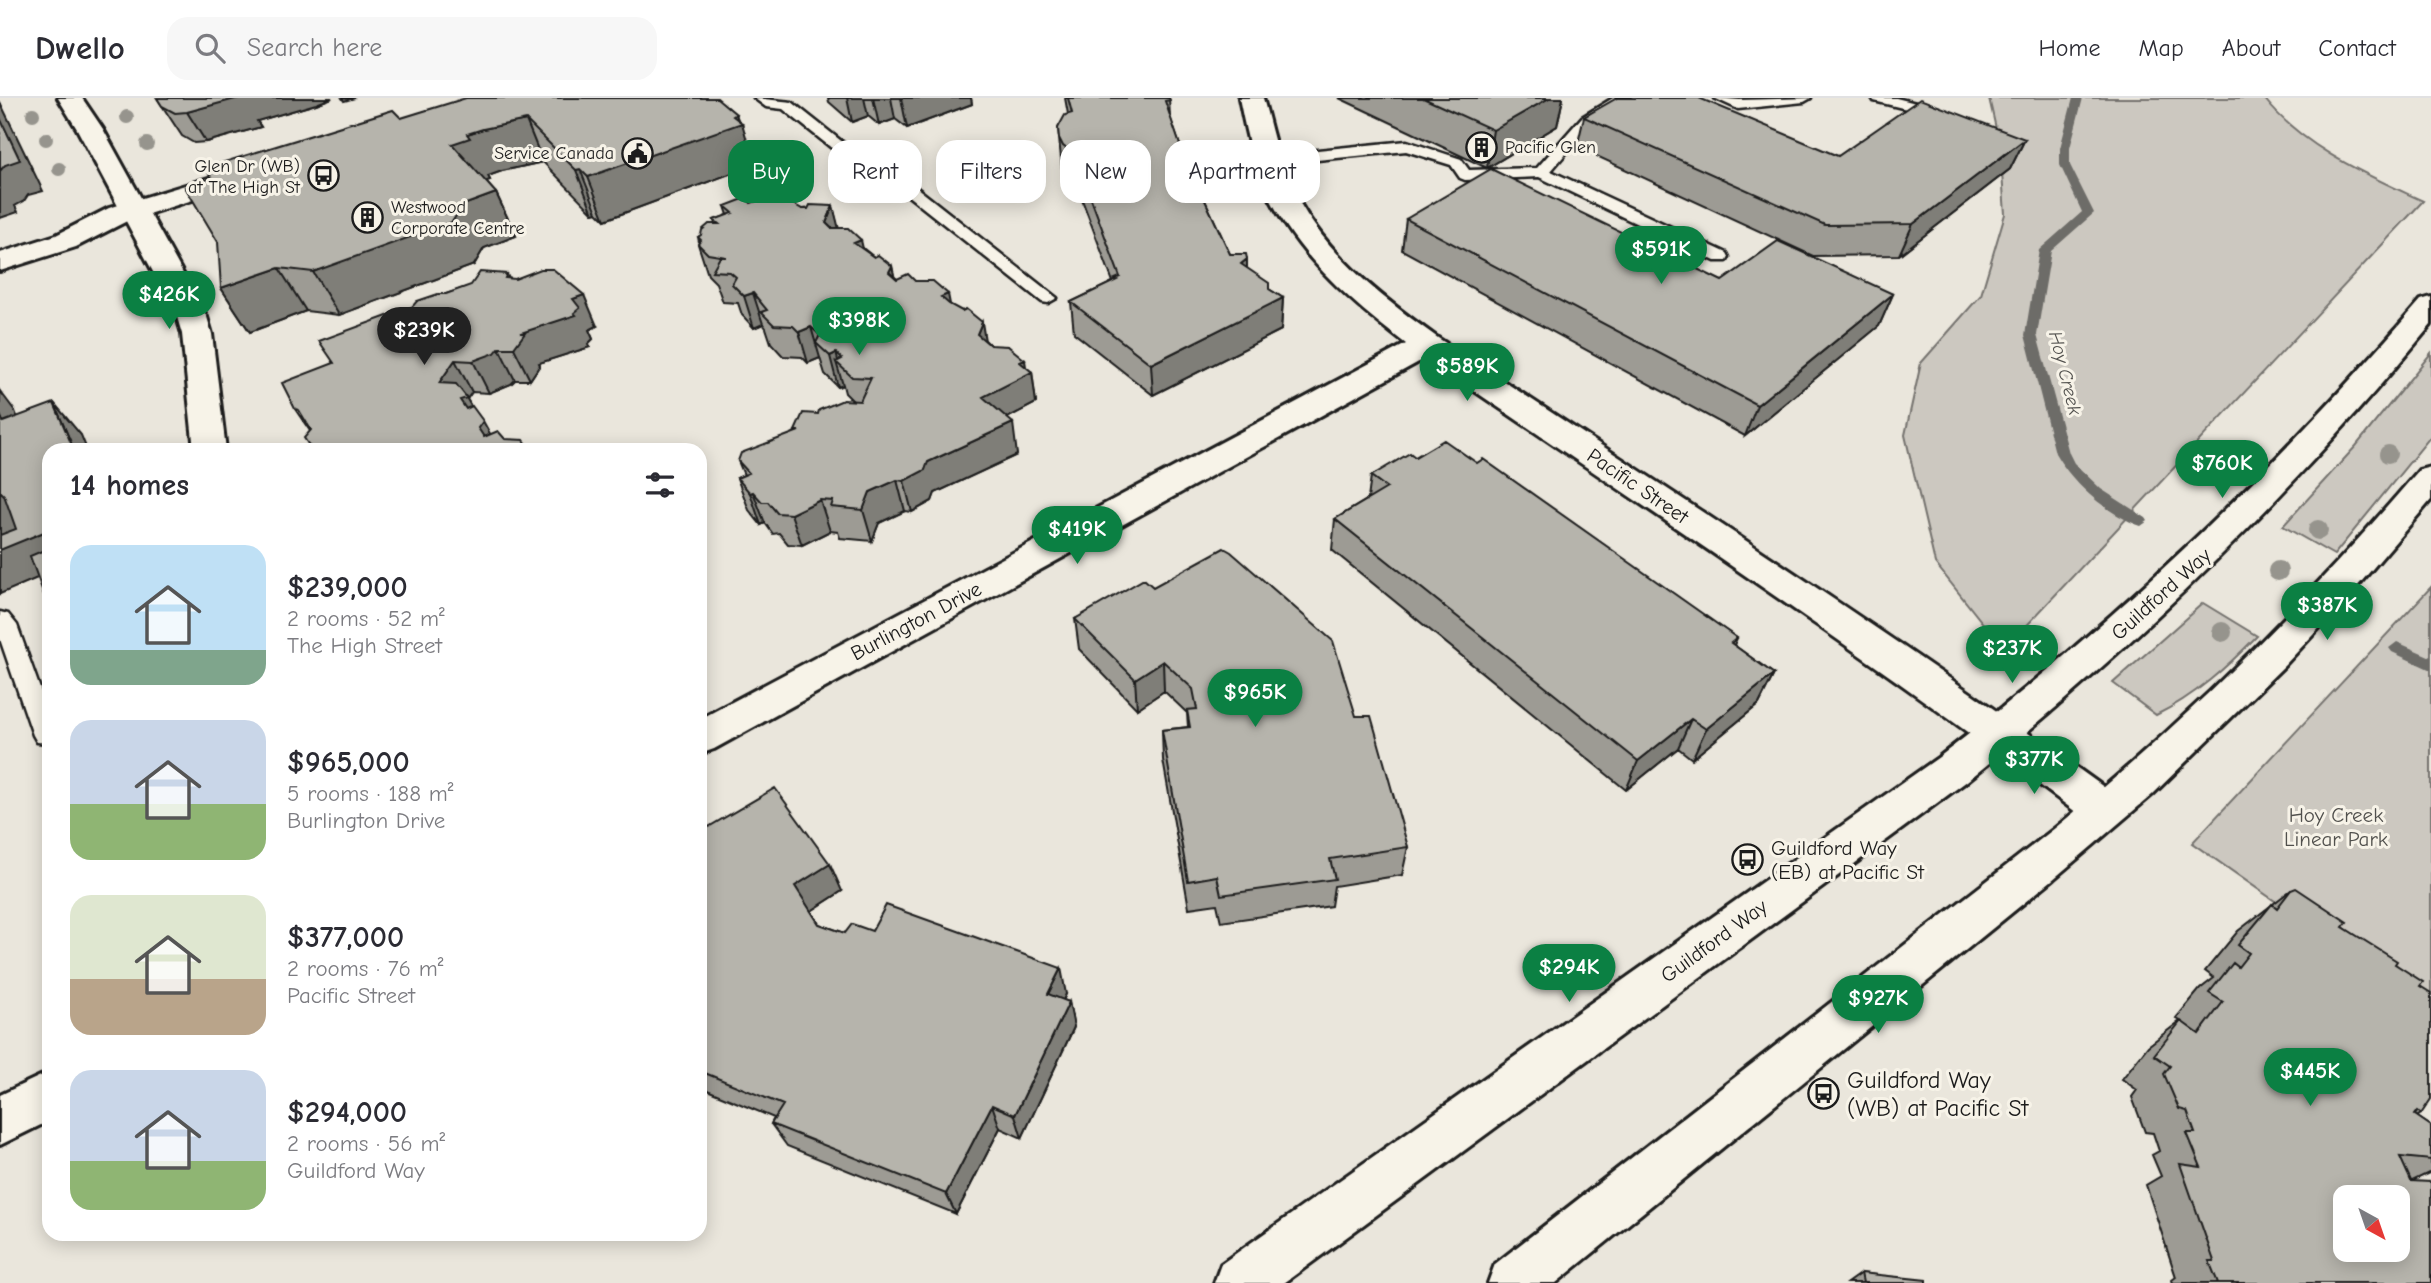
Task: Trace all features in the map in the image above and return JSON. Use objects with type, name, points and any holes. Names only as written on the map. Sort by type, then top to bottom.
[{"type":"street","points":[[70,98],[90,129],[126,212],[195,326],[209,443]]},
{"type":"street","name":"Pacific Street","points":[[1251,98],[1263,140]]},
{"type":"street","points":[[0,262],[66,241],[126,212],[267,167]]},
{"type":"street","name":"Pacific Street","points":[[1286,203],[1318,251],[1366,298],[1427,345],[1813,603],[2000,733],[2104,810]]},
{"type":"street","points":[[0,235],[65,216],[126,212]]},
{"type":"street","name":"Guildford Way","points":[[1240,1283],[2000,733],[2062,683],[2230,530],[2338,417],[2431,306]]},
{"type":"street","name":"Burlington Drive","points":[[707,734],[1427,345]]},
{"type":"street","points":[[1514,1283],[1611,1209],[2169,755],[2308,620],[2431,478]]},
{"type":"street","points":[[0,1121],[42,1098]]},
{"type":"lane","points":[[761,98],[771,104],[787,105],[859,163],[883,168],[1048,298]]},
{"type":"lane","points":[[1541,172],[1587,120],[1623,98]]},
{"type":"lane","points":[[1721,98],[1738,105],[1804,98]]},
{"type":"lane","points":[[1879,98],[1923,109]]},
{"type":"lane","points":[[1320,155],[1407,146],[1456,162],[1465,175],[1541,172],[1721,257]]},
{"type":"lane","points":[[0,620],[6,625],[42,718]]},
{"type":"green space","points":[[1989,98],[2264,98],[2297,132],[2317,146],[2358,170],[2423,201],[2004,650],[1935,563],[1905,435],[1921,363],[1981,295],[2005,214],[2000,146]]},
{"type":"green space","points":[[2431,353],[2431,436],[2334,555],[2283,526],[2356,446]]},
{"type":"green space","name":"Hoy Creek Linear Park","points":[[2431,587],[2431,1010],[2192,843]]},
{"type":"green space","points":[[2203,603],[2257,636],[2210,680],[2156,715],[2113,683]]},
{"type":"building","points":[[157,98],[239,98],[175,113],[162,106]]},
{"type":"building","points":[[466,98],[717,98],[736,114],[733,116],[742,123],[588,177],[580,169],[576,170],[526,120],[467,134],[470,138],[452,144],[496,193],[463,205],[452,222],[313,272],[279,268],[221,288],[218,242],[185,187],[212,178],[205,168],[393,110],[401,118]]},
{"type":"building","points":[[1068,98],[1169,98],[1170,100],[1165,101],[1178,140],[1165,140],[1165,203],[1206,203],[1230,254],[1246,254],[1247,259],[1241,264],[1269,283],[1269,289],[1283,298],[1151,364],[1071,302],[1120,277],[1093,203],[1151,203],[1151,140],[1060,140],[1058,128],[1065,115],[1072,113]]},
{"type":"building","points":[[1423,98],[1549,98],[1493,130]]},
{"type":"building","points":[[1617,98],[1699,98],[1838,156],[1920,99],[2025,139],[1913,224],[1825,225],[1584,117]]},
{"type":"building","points":[[0,118],[20,160],[5,165],[0,171]]},
{"type":"building","points":[[1491,169],[1722,281],[1778,241],[1893,294],[1757,405],[1406,219]]},
{"type":"building","points":[[733,203],[792,203],[808,209],[810,205],[833,206],[826,223],[831,228],[848,228],[861,240],[854,243],[874,257],[878,255],[892,266],[889,272],[897,279],[908,274],[915,281],[933,281],[948,294],[941,297],[949,304],[962,311],[966,309],[982,322],[977,334],[990,345],[1008,346],[1025,360],[1020,362],[1032,372],[983,397],[1013,423],[928,462],[925,470],[904,481],[897,480],[870,492],[863,510],[831,507],[833,501],[820,500],[791,514],[777,513],[768,502],[762,502],[753,492],[750,493],[737,478],[749,473],[738,461],[741,453],[799,431],[795,431],[803,413],[818,414],[819,410],[843,400],[860,401],[871,378],[852,377],[836,362],[842,359],[836,353],[830,356],[816,343],[820,335],[811,327],[799,332],[793,326],[774,325],[761,312],[767,310],[753,293],[744,296],[732,284],[736,277],[730,272],[712,271],[720,257],[726,257],[708,254],[698,244],[701,240],[698,237],[709,224],[719,224],[714,220],[733,213],[725,206]]},
{"type":"building","points":[[541,269],[553,269],[584,295],[573,299],[580,308],[574,313],[576,315],[521,333],[525,333],[514,348],[499,348],[495,353],[473,361],[455,360],[439,383],[456,384],[467,398],[460,400],[466,409],[472,406],[483,421],[478,428],[484,437],[498,431],[505,439],[524,440],[526,443],[307,443],[304,438],[311,430],[299,410],[295,409],[282,383],[334,363],[319,341],[412,307],[417,301],[471,285],[480,272],[507,274],[505,278],[515,279]]},
{"type":"building","points":[[54,403],[71,443],[42,443],[42,533],[0,550],[0,535],[16,529],[4,495],[0,491],[0,415],[3,422]]},
{"type":"building","points":[[1444,440],[1477,463],[1483,459],[1737,638],[1731,643],[1774,674],[1706,729],[1691,719],[1638,761],[1335,519],[1387,488],[1371,476],[1410,453],[1415,457]]},
{"type":"building","points":[[1224,548],[1333,641],[1356,716],[1371,716],[1408,847],[1330,859],[1335,879],[1221,895],[1217,876],[1188,881],[1162,730],[1190,727],[1187,710],[1197,709],[1193,689],[1163,661],[1135,679],[1075,619],[1144,579],[1153,587]]},
{"type":"building","points":[[42,551],[42,589],[30,556]]},
{"type":"building","points":[[775,788],[830,864],[795,886],[819,924],[845,933],[852,924],[872,931],[886,905],[1061,968],[1048,994],[1069,1002],[1015,1115],[992,1105],[946,1194],[771,1124],[783,1105],[707,1074],[707,828]]},
{"type":"building","points":[[2296,888],[2347,922],[2343,927],[2397,961],[2395,964],[2423,982],[2420,986],[2431,993],[2431,1099],[2421,1114],[2418,1111],[2415,1115],[2431,1126],[2431,1160],[2400,1157],[2411,1181],[2431,1182],[2431,1283],[2218,1283],[2209,1261],[2214,1261],[2180,1164],[2201,1167],[2187,1133],[2195,1133],[2187,1111],[2179,1109],[2164,1074],[2170,1066],[2154,1055],[2181,1021],[2199,1034],[2223,1002],[2209,993],[2233,963],[2238,967],[2249,953],[2238,945],[2272,904],[2277,908],[2291,890]]},
{"type":"building","points":[[1861,1273],[1926,1280],[1926,1283],[1863,1283]]},
{"type":"waterway","name":"Hoy Creek","points":[[2078,98],[2065,148],[2065,165],[2088,213],[2045,250],[2031,335],[2062,453],[2068,465],[2096,493],[2141,521]]},
{"type":"waterway","name":"Hoy Creek","points":[[2397,648],[2431,664]]},
{"type":"place","name":"Pacific Glen","points":[[1482,147]]},
{"type":"place","name":"Service Canada","points":[[637,153]]},
{"type":"place","name":"Glen Dr (WB) at The High St","points":[[323,176]]},
{"type":"place","name":"Westwood Corporate Centre","points":[[368,217]]},
{"type":"place","name":"Guildford Way (EB) at Pacific St","points":[[1748,860]]},
{"type":"place","name":"Guildford Way (WB) at Pacific St","points":[[1824,1094]]}]
